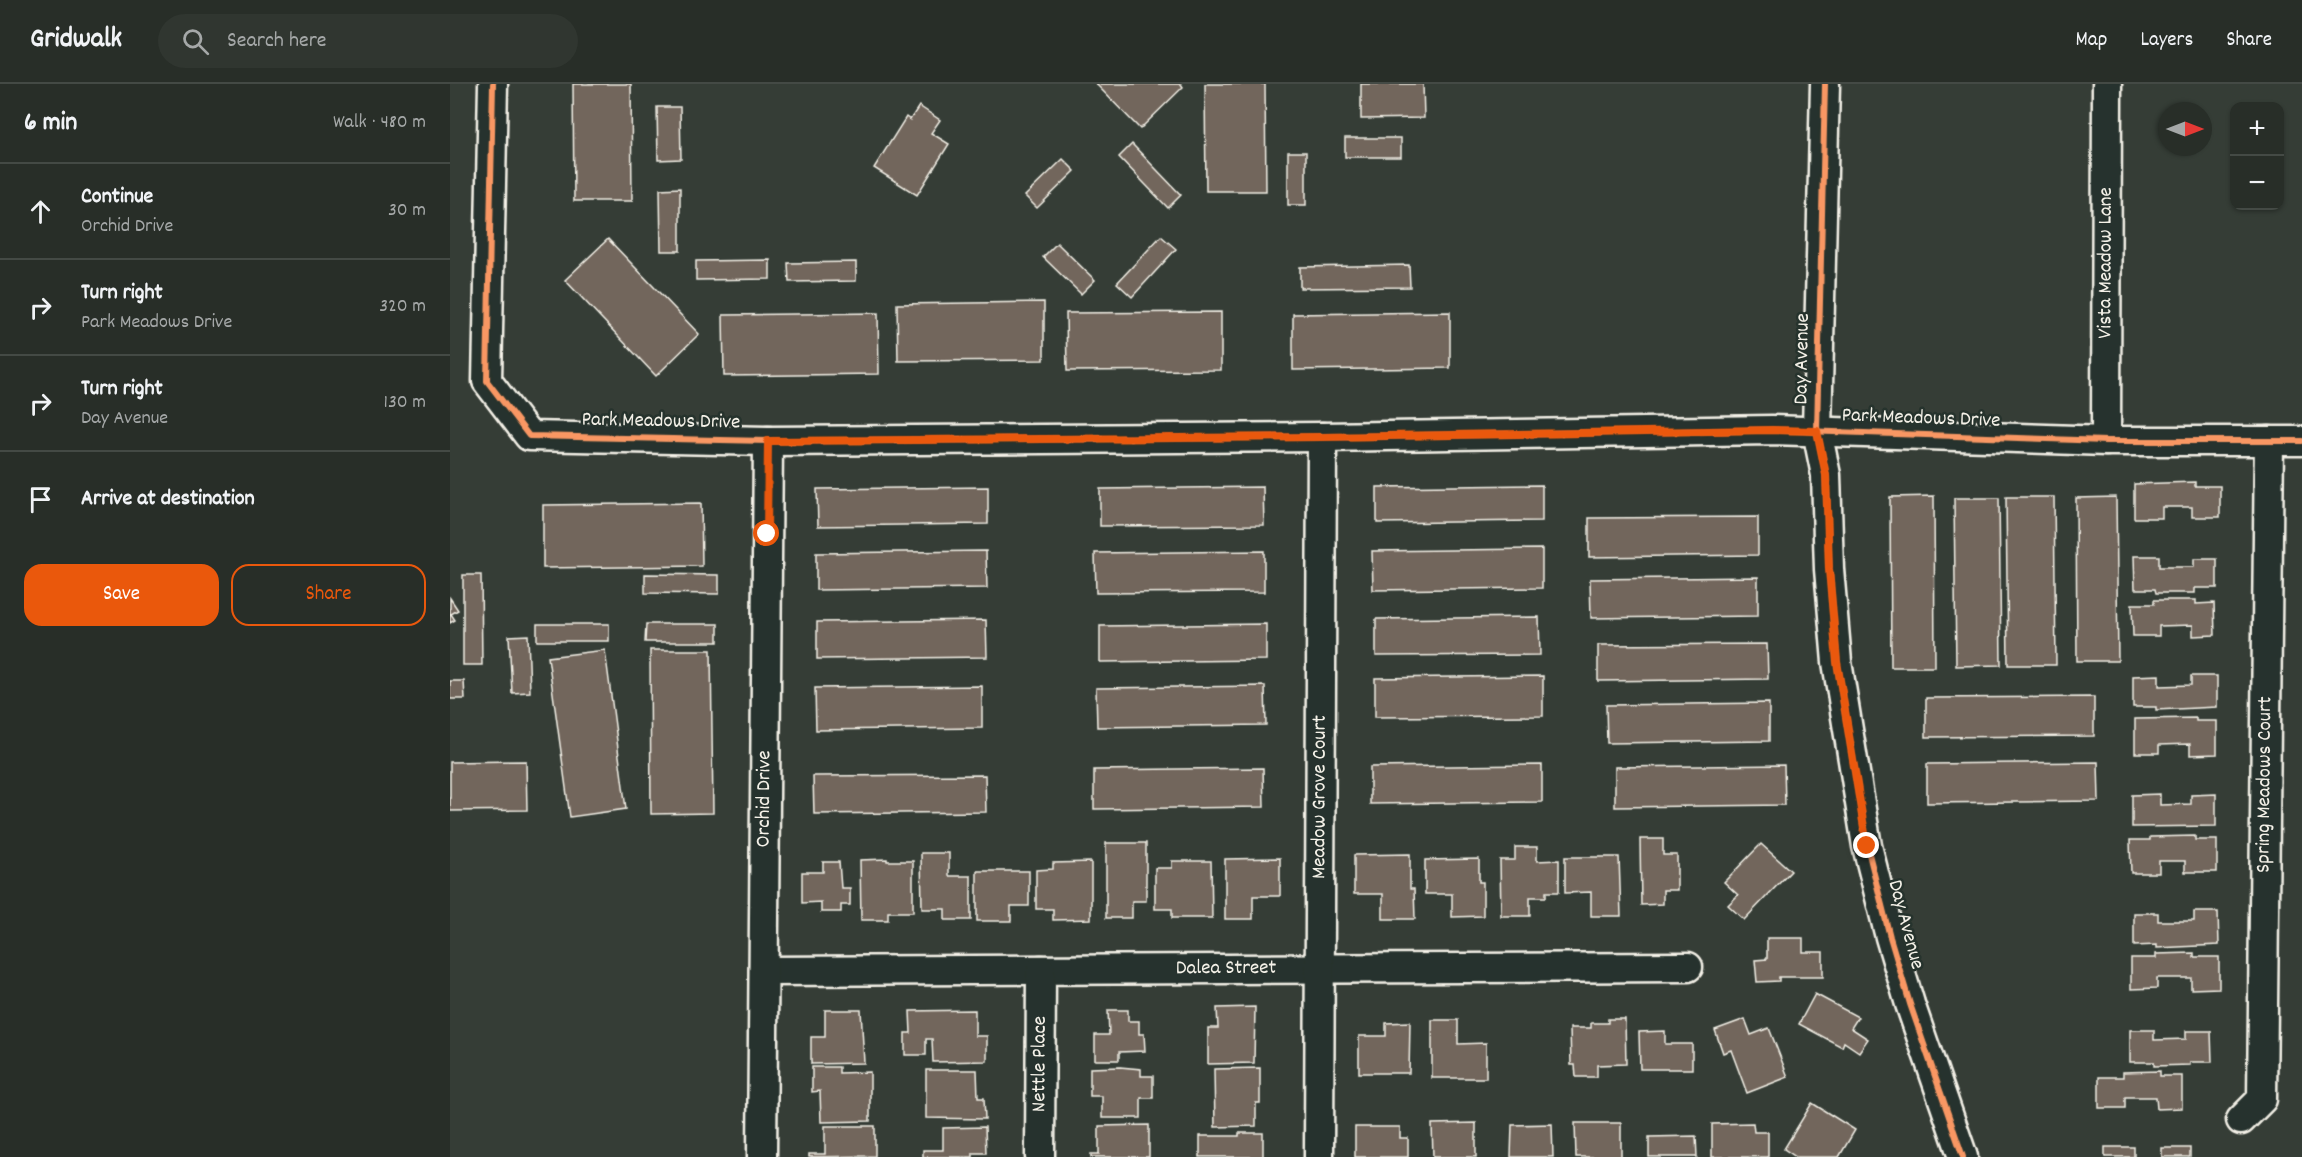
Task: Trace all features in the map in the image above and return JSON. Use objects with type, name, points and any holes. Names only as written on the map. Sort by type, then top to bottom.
[{"type":"street","name":"Park Meadows Drive","points":[[492,84],[487,381],[529,436],[768,441],[1322,437],[1772,430],[2106,441],[2302,441]]},
{"type":"street","name":"Day Avenue","points":[[1825,84],[1817,431],[1826,475],[1829,569],[1837,662],[1867,846],[1890,937],[1917,1026],[1964,1157]]},
{"type":"street","name":"Vista Meadow Lane","points":[[2106,441],[2107,84]]},
{"type":"street","name":"Meadow Grove Court","points":[[1319,1157],[1322,437]]},
{"type":"street","name":"Orchid Drive","points":[[762,1157],[768,441]]},
{"type":"street","name":"Spring Meadows Court","points":[[2241,1120],[2262,1099],[2269,441]]},
{"type":"street","name":"Dalea Street","points":[[764,971],[1688,967]]},
{"type":"street","name":"Nettle Place","points":[[1040,1157],[1041,970]]},
{"type":"building","points":[[573,84],[631,84],[632,201],[574,201]]},
{"type":"building","points":[[1096,84],[1181,84],[1183,87],[1140,129]]},
{"type":"building","points":[[1205,84],[1265,84],[1266,191],[1206,191]]},
{"type":"building","points":[[1361,84],[1423,84],[1424,118],[1361,119]]},
{"type":"building","points":[[919,106],[940,120],[931,133],[949,144],[917,195],[874,168],[906,117],[910,120]]},
{"type":"building","points":[[657,107],[680,107],[681,159],[658,160]]},
{"type":"building","points":[[1345,138],[1401,138],[1401,157],[1345,157]]},
{"type":"building","points":[[1132,144],[1181,195],[1168,208],[1119,157]]},
{"type":"building","points":[[1288,152],[1306,152],[1306,205],[1288,205]]},
{"type":"building","points":[[1063,159],[1075,171],[1037,208],[1025,196]]},
{"type":"building","points":[[680,188],[680,251],[661,251],[660,189]]},
{"type":"building","points":[[1161,236],[1176,249],[1132,297],[1117,283]]},
{"type":"building","points":[[608,239],[699,334],[656,376],[565,280]]},
{"type":"building","points":[[1057,243],[1095,280],[1081,294],[1043,257]]},
{"type":"building","points":[[770,260],[770,279],[696,280],[696,261]]},
{"type":"building","points":[[856,262],[856,281],[789,282],[788,263]]},
{"type":"building","points":[[1409,265],[1410,287],[1300,288],[1300,267]]},
{"type":"building","points":[[1044,302],[1044,360],[898,361],[897,304]]},
{"type":"building","points":[[1221,312],[1221,370],[1067,371],[1066,313]]},
{"type":"building","points":[[1450,312],[1450,368],[1293,370],[1293,314]]},
{"type":"building","points":[[878,313],[879,374],[724,376],[723,315]]},
{"type":"building","points":[[2195,482],[2195,486],[2220,486],[2220,517],[2192,517],[2192,507],[2162,507],[2162,518],[2134,518],[2134,484]]},
{"type":"building","points":[[1542,485],[1542,521],[1377,523],[1377,487]]},
{"type":"building","points":[[988,487],[988,524],[818,526],[817,489]]},
{"type":"building","points":[[1263,487],[1264,525],[1100,526],[1100,489]]},
{"type":"building","points":[[1934,496],[1935,667],[1891,667],[1890,497]]},
{"type":"building","points":[[2006,497],[2054,497],[2056,665],[2008,665]]},
{"type":"building","points":[[2116,497],[2118,661],[2077,661],[2076,498]]},
{"type":"building","points":[[1954,498],[1999,498],[2001,665],[1956,666]]},
{"type":"building","points":[[701,503],[702,566],[543,568],[543,505]]},
{"type":"building","points":[[1758,517],[1758,555],[1589,557],[1589,518]]},
{"type":"building","points":[[1542,549],[1542,588],[1373,590],[1372,551]]},
{"type":"building","points":[[986,551],[987,588],[816,590],[816,553]]},
{"type":"building","points":[[1264,551],[1264,592],[1096,593],[1095,553]]},
{"type":"building","points":[[2134,556],[2159,556],[2159,567],[2194,567],[2194,559],[2217,559],[2217,588],[2195,588],[2195,593],[2156,593],[2155,589],[2135,589]]},
{"type":"building","points":[[645,574],[719,575],[719,594],[645,593]]},
{"type":"building","points":[[463,575],[481,575],[482,665],[463,665]]},
{"type":"building","points":[[1758,577],[1758,616],[1591,618],[1590,579]]},
{"type":"building","points":[[450,598],[458,610],[451,614],[455,620],[450,623]]},
{"type":"building","points":[[2154,600],[2196,600],[2196,604],[2214,603],[2215,635],[2193,636],[2193,625],[2159,626],[2159,636],[2133,636],[2132,604],[2154,604]]},
{"type":"building","points":[[1539,617],[1540,655],[1376,656],[1376,619]]},
{"type":"building","points":[[986,620],[987,657],[817,659],[817,622]]},
{"type":"building","points":[[537,624],[609,624],[609,641],[537,641]]},
{"type":"building","points":[[646,624],[718,624],[718,642],[645,642]]},
{"type":"building","points":[[1266,624],[1266,660],[1100,662],[1100,626]]},
{"type":"building","points":[[528,635],[530,692],[512,693],[509,636]]},
{"type":"building","points":[[1767,644],[1768,679],[1598,681],[1598,645]]},
{"type":"building","points":[[605,650],[626,809],[570,817],[548,657]]},
{"type":"building","points":[[650,650],[711,650],[713,813],[651,814]]},
{"type":"building","points":[[2159,675],[2159,686],[2191,685],[2191,676],[2217,676],[2217,707],[2156,710],[2156,707],[2133,707],[2133,676]]},
{"type":"building","points":[[1543,676],[1543,716],[1375,717],[1375,678]]},
{"type":"building","points":[[450,681],[464,681],[465,699],[450,699]]},
{"type":"building","points":[[982,686],[982,728],[816,730],[815,688]]},
{"type":"building","points":[[1265,686],[1266,725],[1097,727],[1096,688]]},
{"type":"building","points":[[2094,697],[2094,736],[1926,737],[1926,698]]},
{"type":"building","points":[[1769,703],[1769,741],[1607,743],[1606,705]]},
{"type":"building","points":[[2196,718],[2196,721],[2217,721],[2217,754],[2190,755],[2190,744],[2159,745],[2159,753],[2135,753],[2135,719]]},
{"type":"building","points":[[526,761],[527,810],[450,811],[450,762]]},
{"type":"building","points":[[2098,762],[2099,801],[1927,803],[1927,764]]},
{"type":"building","points":[[1542,765],[1542,802],[1370,804],[1370,767]]},
{"type":"building","points":[[1784,765],[1785,805],[1615,807],[1615,767]]},
{"type":"building","points":[[1263,768],[1264,807],[1094,809],[1094,770]]},
{"type":"building","points":[[985,775],[986,812],[814,814],[813,776]]},
{"type":"building","points":[[2160,794],[2160,805],[2191,804],[2191,795],[2216,794],[2216,826],[2132,827],[2132,795]]},
{"type":"building","points":[[2195,836],[2195,840],[2217,840],[2217,872],[2185,872],[2185,861],[2159,861],[2159,873],[2131,873],[2130,840]]},
{"type":"building","points":[[1640,839],[1663,839],[1663,855],[1677,855],[1677,890],[1663,890],[1663,904],[1641,905]]},
{"type":"building","points":[[1106,843],[1146,843],[1146,901],[1132,901],[1132,918],[1106,918]]},
{"type":"building","points":[[1761,844],[1791,871],[1744,920],[1728,905],[1738,895],[1724,882]]},
{"type":"building","points":[[1515,847],[1537,847],[1537,861],[1559,860],[1559,892],[1546,892],[1546,897],[1530,897],[1530,916],[1501,916],[1500,860],[1515,860]]},
{"type":"building","points":[[921,853],[949,853],[949,876],[971,876],[971,920],[945,920],[945,909],[922,909]]},
{"type":"building","points":[[1410,854],[1410,889],[1414,889],[1415,919],[1383,919],[1383,894],[1354,894],[1354,855]]},
{"type":"building","points":[[1565,857],[1619,857],[1621,916],[1591,916],[1591,892],[1565,893]]},
{"type":"building","points":[[1280,858],[1280,896],[1253,896],[1253,919],[1225,919],[1225,859]]},
{"type":"building","points":[[887,859],[887,861],[913,861],[913,912],[888,912],[888,920],[861,920],[860,860]]},
{"type":"building","points":[[1479,859],[1479,882],[1483,882],[1483,916],[1452,917],[1452,894],[1425,894],[1425,860]]},
{"type":"building","points":[[1172,861],[1211,861],[1212,918],[1172,918],[1172,909],[1155,909],[1155,868],[1172,868]]},
{"type":"building","points":[[823,862],[839,862],[841,888],[850,888],[850,905],[841,905],[841,912],[821,912],[821,902],[802,903],[802,872],[823,872]]},
{"type":"building","points":[[1091,862],[1091,919],[1053,920],[1053,909],[1036,909],[1036,870],[1053,869],[1053,863]]},
{"type":"building","points":[[977,871],[1029,871],[1029,906],[1011,906],[1011,921],[977,921]]},
{"type":"building","points":[[2194,912],[2218,912],[2219,945],[2157,948],[2157,945],[2134,946],[2134,913],[2158,913],[2158,921],[2194,921]]},
{"type":"building","points":[[1767,938],[1803,938],[1803,952],[1823,952],[1823,977],[1779,977],[1779,981],[1757,982],[1755,960],[1767,959]]},
{"type":"building","points":[[2194,953],[2194,957],[2219,957],[2219,988],[2191,989],[2191,978],[2157,978],[2157,988],[2131,989],[2131,958],[2156,958],[2156,954]]},
{"type":"building","points":[[1815,994],[1858,1017],[1851,1028],[1868,1039],[1859,1052],[1844,1042],[1842,1047],[1799,1024]]},
{"type":"building","points":[[1255,1007],[1254,1063],[1208,1064],[1208,1028],[1218,1028],[1217,1008]]},
{"type":"building","points":[[825,1010],[861,1010],[864,1063],[811,1064],[811,1037],[825,1037]]},
{"type":"building","points":[[975,1010],[975,1036],[987,1036],[987,1061],[933,1062],[932,1039],[926,1039],[926,1055],[905,1055],[905,1033],[911,1033],[910,1011]]},
{"type":"building","points":[[1108,1010],[1128,1010],[1128,1021],[1139,1021],[1139,1034],[1144,1034],[1145,1051],[1119,1052],[1119,1060],[1095,1060],[1095,1035],[1109,1035]]},
{"type":"building","points":[[1608,1019],[1625,1019],[1626,1064],[1597,1065],[1597,1077],[1576,1077],[1575,1065],[1571,1065],[1570,1028],[1591,1028],[1591,1023],[1608,1023]]},
{"type":"building","points":[[1745,1019],[1751,1035],[1769,1028],[1788,1077],[1747,1093],[1731,1050],[1723,1053],[1715,1030]]},
{"type":"building","points":[[1432,1020],[1458,1020],[1458,1044],[1486,1043],[1486,1078],[1432,1078]]},
{"type":"building","points":[[1410,1022],[1409,1073],[1359,1073],[1359,1036],[1386,1036],[1386,1023]]},
{"type":"building","points":[[2130,1030],[2154,1030],[2154,1040],[2186,1039],[2186,1031],[2211,1031],[2212,1062],[2154,1066],[2154,1062],[2130,1062]]},
{"type":"building","points":[[1665,1031],[1665,1044],[1692,1044],[1692,1069],[1640,1069],[1639,1032]]},
{"type":"building","points":[[812,1067],[839,1067],[839,1073],[870,1072],[870,1121],[821,1122],[820,1091],[812,1092]]},
{"type":"building","points":[[1090,1068],[1141,1069],[1141,1076],[1153,1076],[1153,1098],[1141,1098],[1141,1118],[1102,1118],[1102,1096],[1090,1096]]},
{"type":"building","points":[[1260,1068],[1260,1103],[1256,1103],[1256,1126],[1215,1127],[1214,1069]]},
{"type":"building","points":[[926,1070],[977,1070],[978,1098],[984,1098],[985,1119],[926,1118]]},
{"type":"building","points":[[2160,1071],[2160,1076],[2182,1076],[2182,1108],[2157,1109],[2156,1097],[2125,1097],[2125,1108],[2099,1108],[2099,1077],[2123,1077],[2123,1072]]},
{"type":"building","points":[[1812,1103],[1855,1130],[1839,1157],[1796,1157],[1784,1149]]},
{"type":"building","points":[[1476,1123],[1476,1157],[1433,1157],[1432,1124]]},
{"type":"building","points":[[1575,1123],[1621,1123],[1621,1157],[1576,1157]]},
{"type":"building","points":[[1753,1123],[1754,1132],[1768,1132],[1768,1157],[1712,1157],[1712,1124]]},
{"type":"building","points":[[1552,1124],[1553,1157],[1511,1157],[1512,1125]]},
{"type":"building","points":[[1149,1125],[1149,1157],[1091,1157],[1091,1154],[1099,1154],[1099,1126]]},
{"type":"building","points":[[825,1126],[875,1126],[875,1156],[809,1157],[809,1154],[825,1154]]},
{"type":"building","points":[[985,1127],[986,1153],[973,1153],[973,1157],[923,1157],[923,1150],[943,1150],[943,1128]]},
{"type":"building","points":[[1355,1127],[1400,1127],[1400,1138],[1408,1138],[1408,1157],[1355,1157]]},
{"type":"building","points":[[1239,1133],[1263,1133],[1263,1157],[1200,1157],[1200,1136],[1239,1136]]},
{"type":"building","points":[[1696,1136],[1697,1157],[1649,1157],[1649,1137]]},
{"type":"building","points":[[2105,1147],[2134,1147],[2134,1157],[2105,1157]]},
{"type":"building","points":[[2162,1148],[2190,1148],[2190,1157],[2162,1157]]},
{"type":"cycle path","points":[[493,84],[487,381],[529,436],[768,441],[1322,437],[1772,430],[2106,441],[2302,441]]},
{"type":"cycle path","points":[[1825,84],[1817,431],[1826,475],[1829,569],[1837,662],[1867,846],[1890,937],[1910,1004],[1963,1157]]},
{"type":"route","points":[[767,534],[768,441],[1817,431],[1826,475],[1829,569],[1837,662],[1867,846]]}]
